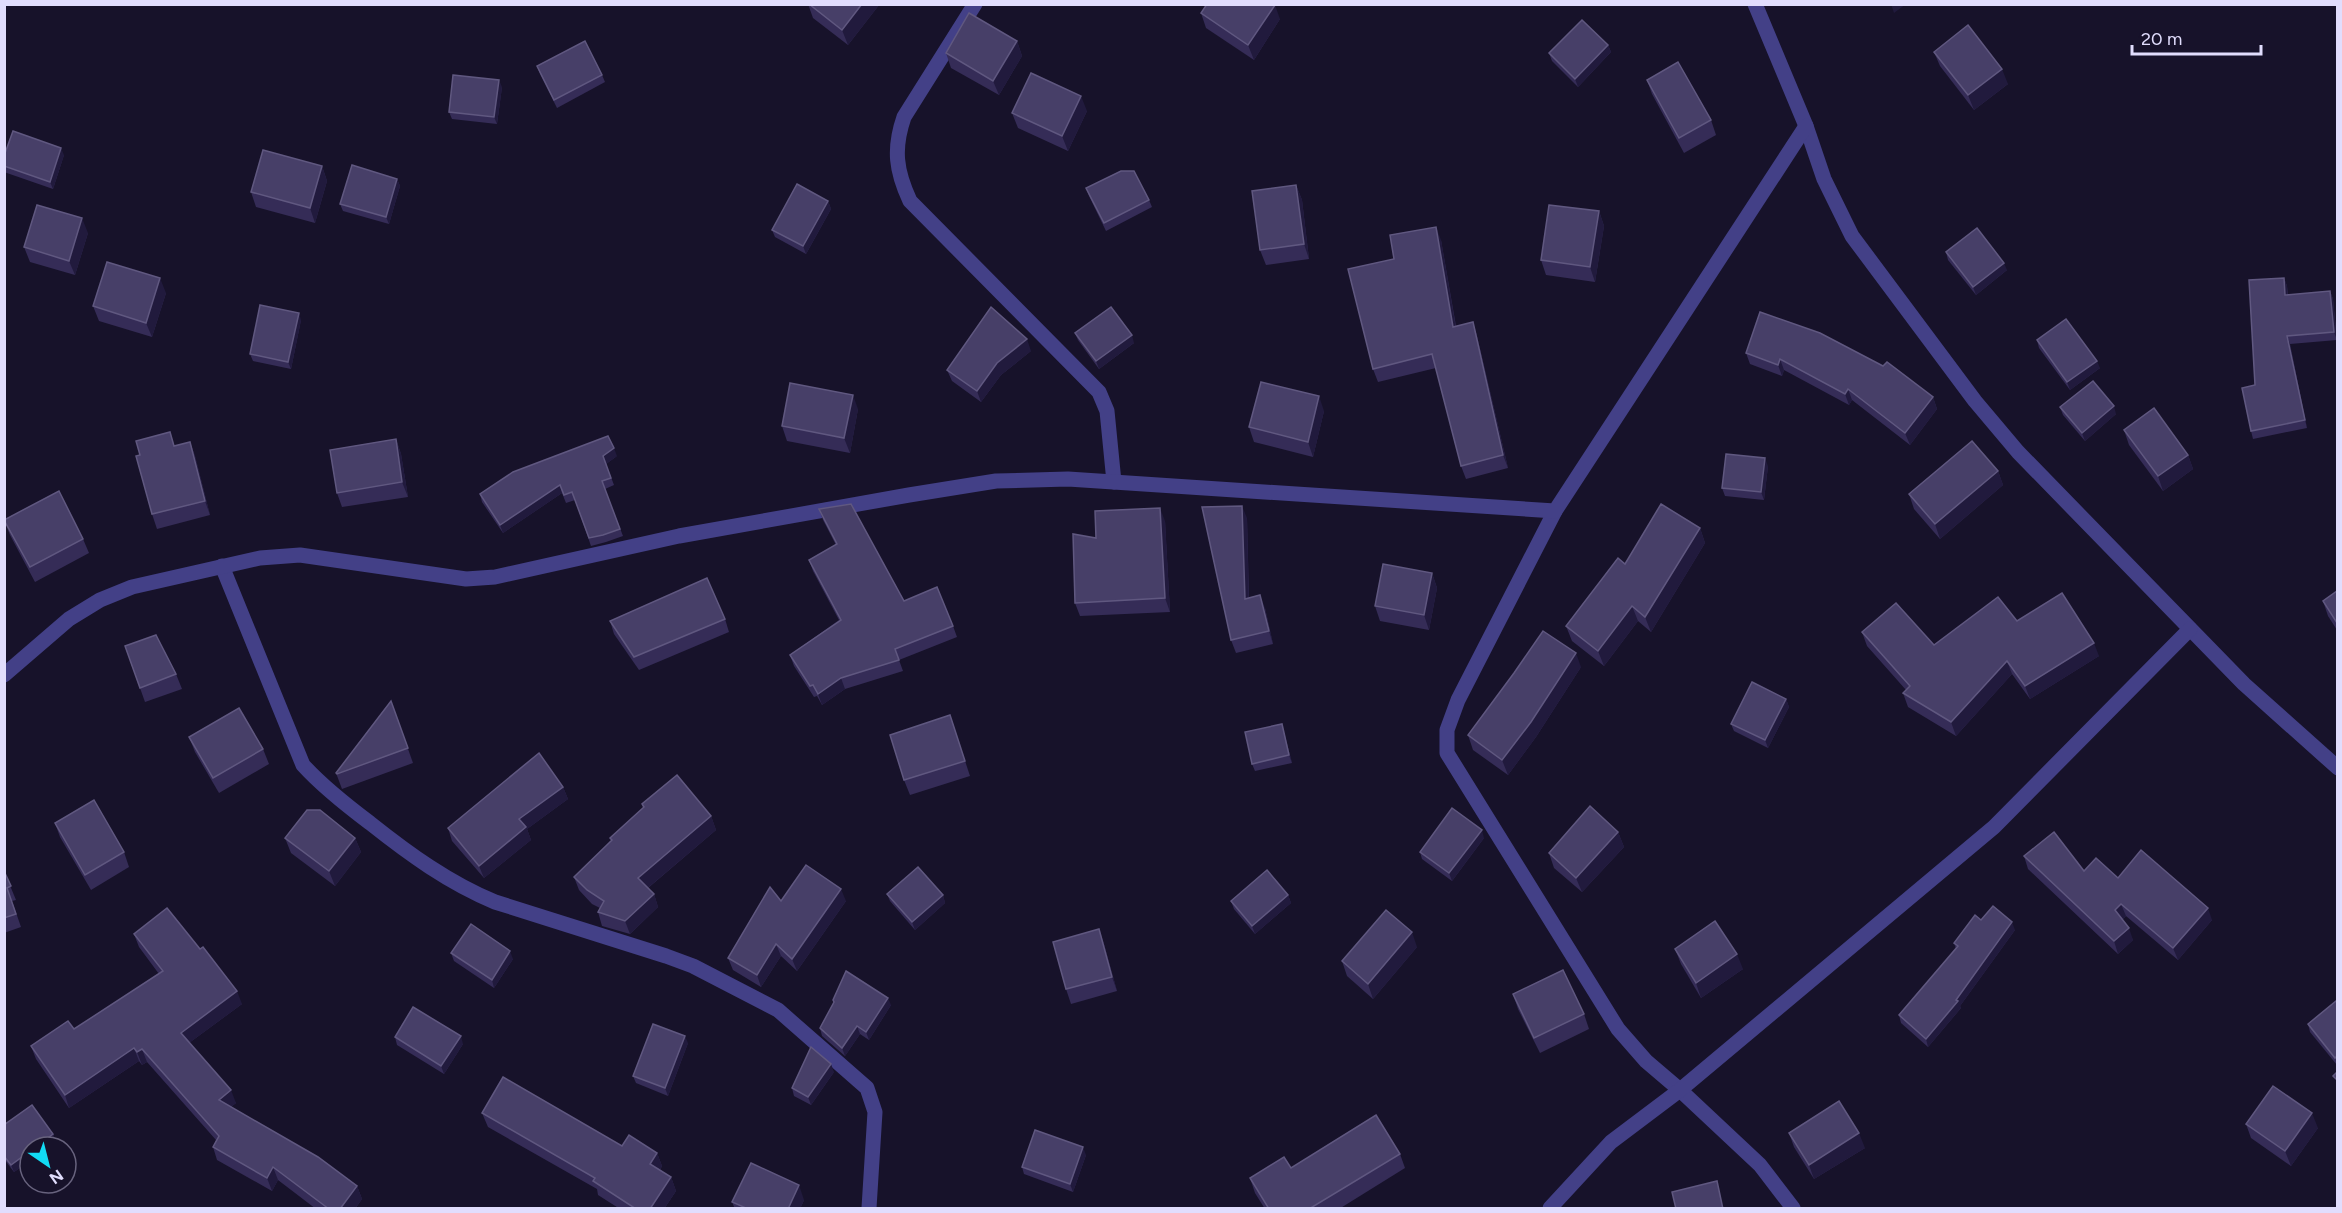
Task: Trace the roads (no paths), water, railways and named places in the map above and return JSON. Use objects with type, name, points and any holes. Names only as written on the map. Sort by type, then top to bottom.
[{"type":"street","points":[[975,4],[904,117],[899,132],[897,166],[910,201],[1099,392],[1107,411],[1114,482]]},
{"type":"street","points":[[1755,4],[1806,126],[1824,179],[1851,237],[1975,401],[2018,452],[2244,684],[2337,768]]},
{"type":"street","points":[[1793,1209],[1760,1165],[1646,1061],[1618,1029],[1447,753],[1447,730],[1458,700],[1556,511],[1806,126]]},
{"type":"street","points":[[4,675],[69,619],[100,600],[132,587],[260,558],[300,555],[466,579],[495,577],[679,536],[909,495],[996,482],[1068,479],[1556,511]]},
{"type":"street","points":[[222,566],[303,765],[321,785],[401,847],[465,890],[495,902],[693,966],[778,1010],[867,1088],[875,1112],[869,1209]]},
{"type":"street","points":[[1550,1209],[1611,1142],[1680,1090],[1994,826],[2190,629]]}]
